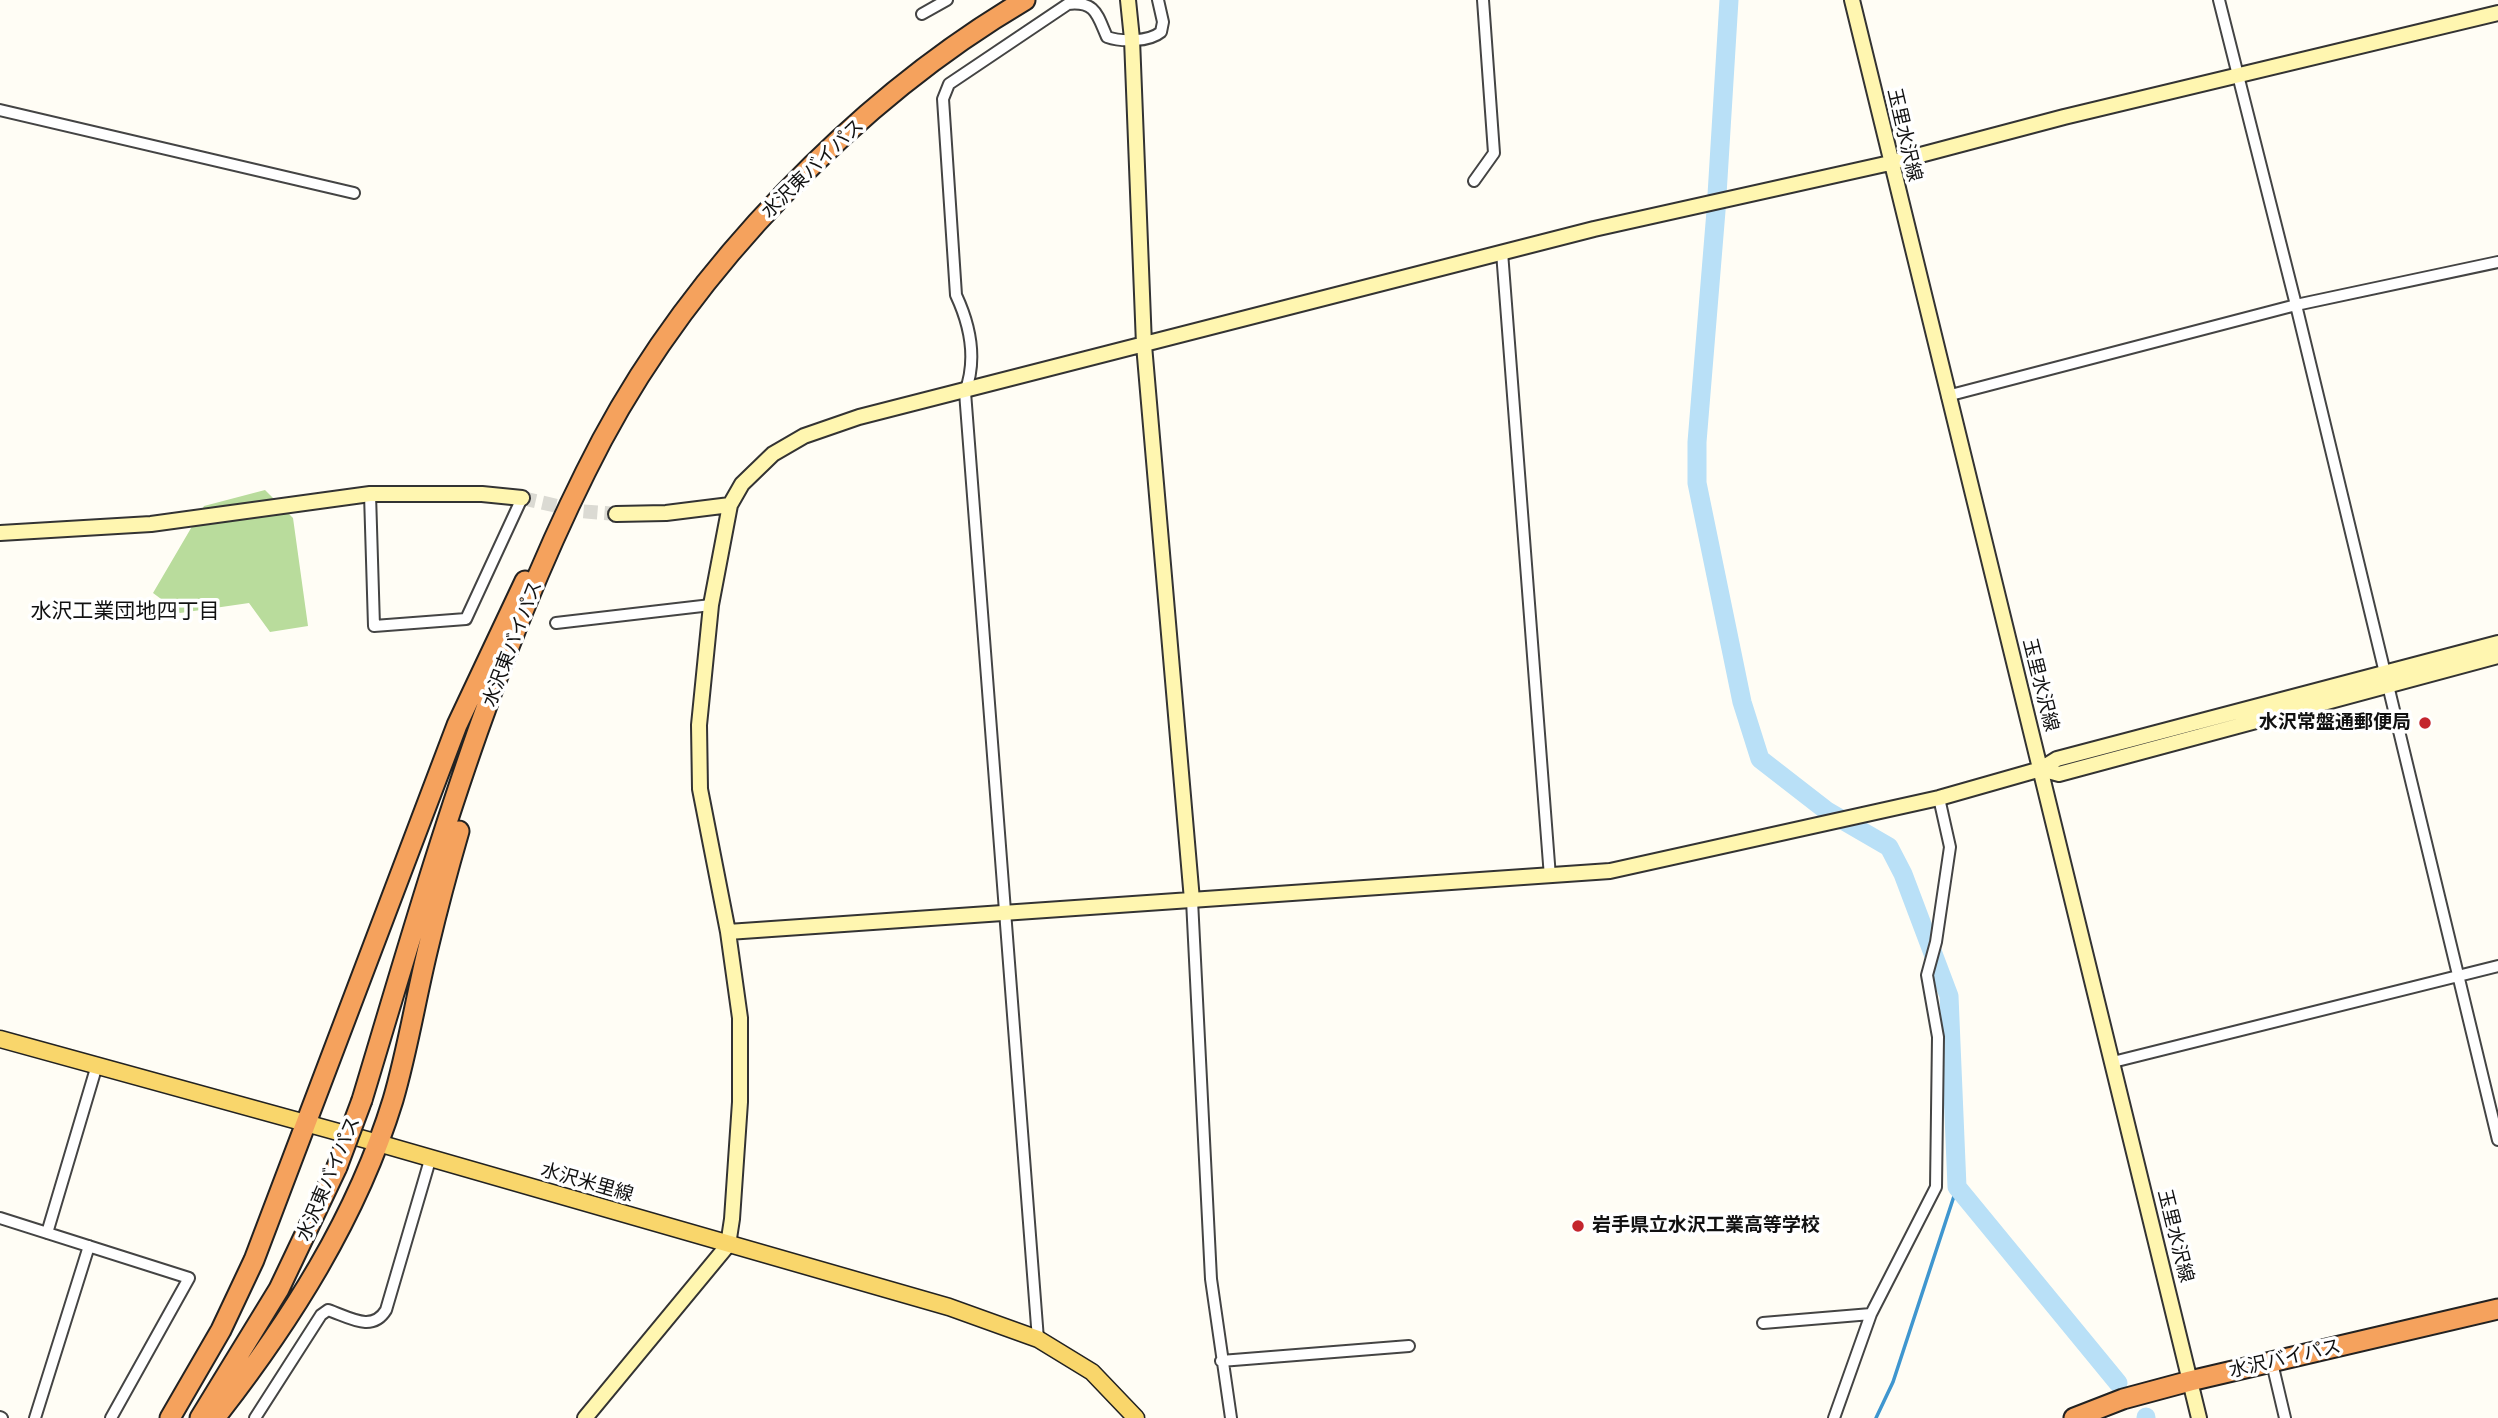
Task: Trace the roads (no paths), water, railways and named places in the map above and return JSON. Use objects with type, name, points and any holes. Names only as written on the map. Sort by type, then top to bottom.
[{"type":"highway","name":"水沢東バイパス","points":[[200,1418],[279,1289],[337,1167],[362,1100],[437,860],[503,668],[534,586],[603,439],[639,380],[709,281],[780,199],[906,83],[960,41],[1025,0]]},
{"type":"highway","points":[[170,1418],[221,1330],[254,1261],[457,725],[528,574],[603,439]]},
{"type":"highway","points":[[215,1418],[285,1322],[322,1264],[378,1143],[403,1062],[429,944],[503,668]]},
{"type":"highway","name":"水沢バイパス","points":[[2074,1418],[2123,1399],[2190,1381],[2498,1309]]},
{"type":"main road","name":"水沢米里線","points":[[0,1039],[305,1122],[949,1307],[1038,1339],[1092,1372],[1136,1418]]},
{"type":"street","points":[[922,13],[947,0]]},
{"type":"street","points":[[1128,0],[1132,39],[1144,345],[1192,900],[1211,1279],[1231,1418]]},
{"type":"street","points":[[1038,1339],[965,391],[972,373],[968,321],[956,295],[943,99],[949,85],[1068,4],[1081,3],[1093,7],[1101,19],[1107,37],[1132,39],[1155,37],[1161,32],[1163,22],[1158,0]]},
{"type":"street","points":[[1474,181],[1494,153],[1483,0]]},
{"type":"street","name":"玉里水沢線","points":[[1852,0],[2199,1418]]},
{"type":"street","points":[[2219,0],[2296,305],[2498,1140]]},
{"type":"street","points":[[585,1418],[728,1245],[740,1102],[740,1018],[729,932],[700,789],[698,725],[711,605],[730,505],[757,468],[804,436],[859,417],[1718,199],[1890,163],[2238,74],[2498,13]]},
{"type":"street","points":[[0,110],[354,193]]},
{"type":"street","points":[[1502,253],[1550,877]]},
{"type":"street","points":[[1947,396],[2296,305],[2498,262]]},
{"type":"street","points":[[0,533],[151,524],[370,494],[522,498],[466,619],[374,626],[370,494]]},
{"type":"street","points":[[616,514],[666,513],[730,505]]},
{"type":"street","points":[[556,623],[711,605]]},
{"type":"street","points":[[2387,678],[2498,643]]},
{"type":"street","points":[[729,932],[1550,877],[1636,866],[1939,798],[2041,769],[2057,758],[2387,678],[2498,656]]},
{"type":"street","points":[[1834,1418],[1871,1314],[1936,1187],[1938,1037],[1927,975],[1936,942],[1950,847],[1939,798]]},
{"type":"street","points":[[2113,1062],[2498,966]]},
{"type":"street","points":[[47,1233],[97,1065]]},
{"type":"street","points":[[255,1418],[321,1315],[328,1310],[372,1324],[379,1321],[386,1310],[430,1160]]},
{"type":"street","points":[[0,1218],[189,1278],[111,1418]]},
{"type":"street","points":[[35,1418],[89,1246]]},
{"type":"street","points":[[1763,1323],[1871,1314]]},
{"type":"street","points":[[1221,1361],[1409,1346]]},
{"type":"street","points":[[2272,1363],[2285,1418]]},
{"type":"waterway","points":[[1729,0],[1716,211],[1697,442],[1697,483],[1742,702],[1760,759],[1827,811],[1889,847],[1903,874],[1949,996],[1957,1187],[2118,1383]]},
{"type":"waterway","points":[[1876,1418],[1893,1382],[1957,1187]]},
{"type":"tunnel","points":[[522,498],[579,511],[616,514]]},
{"type":"place","name":"水沢常盤通郵便局","points":[[2425,723]]},
{"type":"place","name":"岩手県立水沢工業高等学校","points":[[1578,1226]]},
{"type":"district","name":"水沢工業団地四丁目","points":[[125,612]]}]
